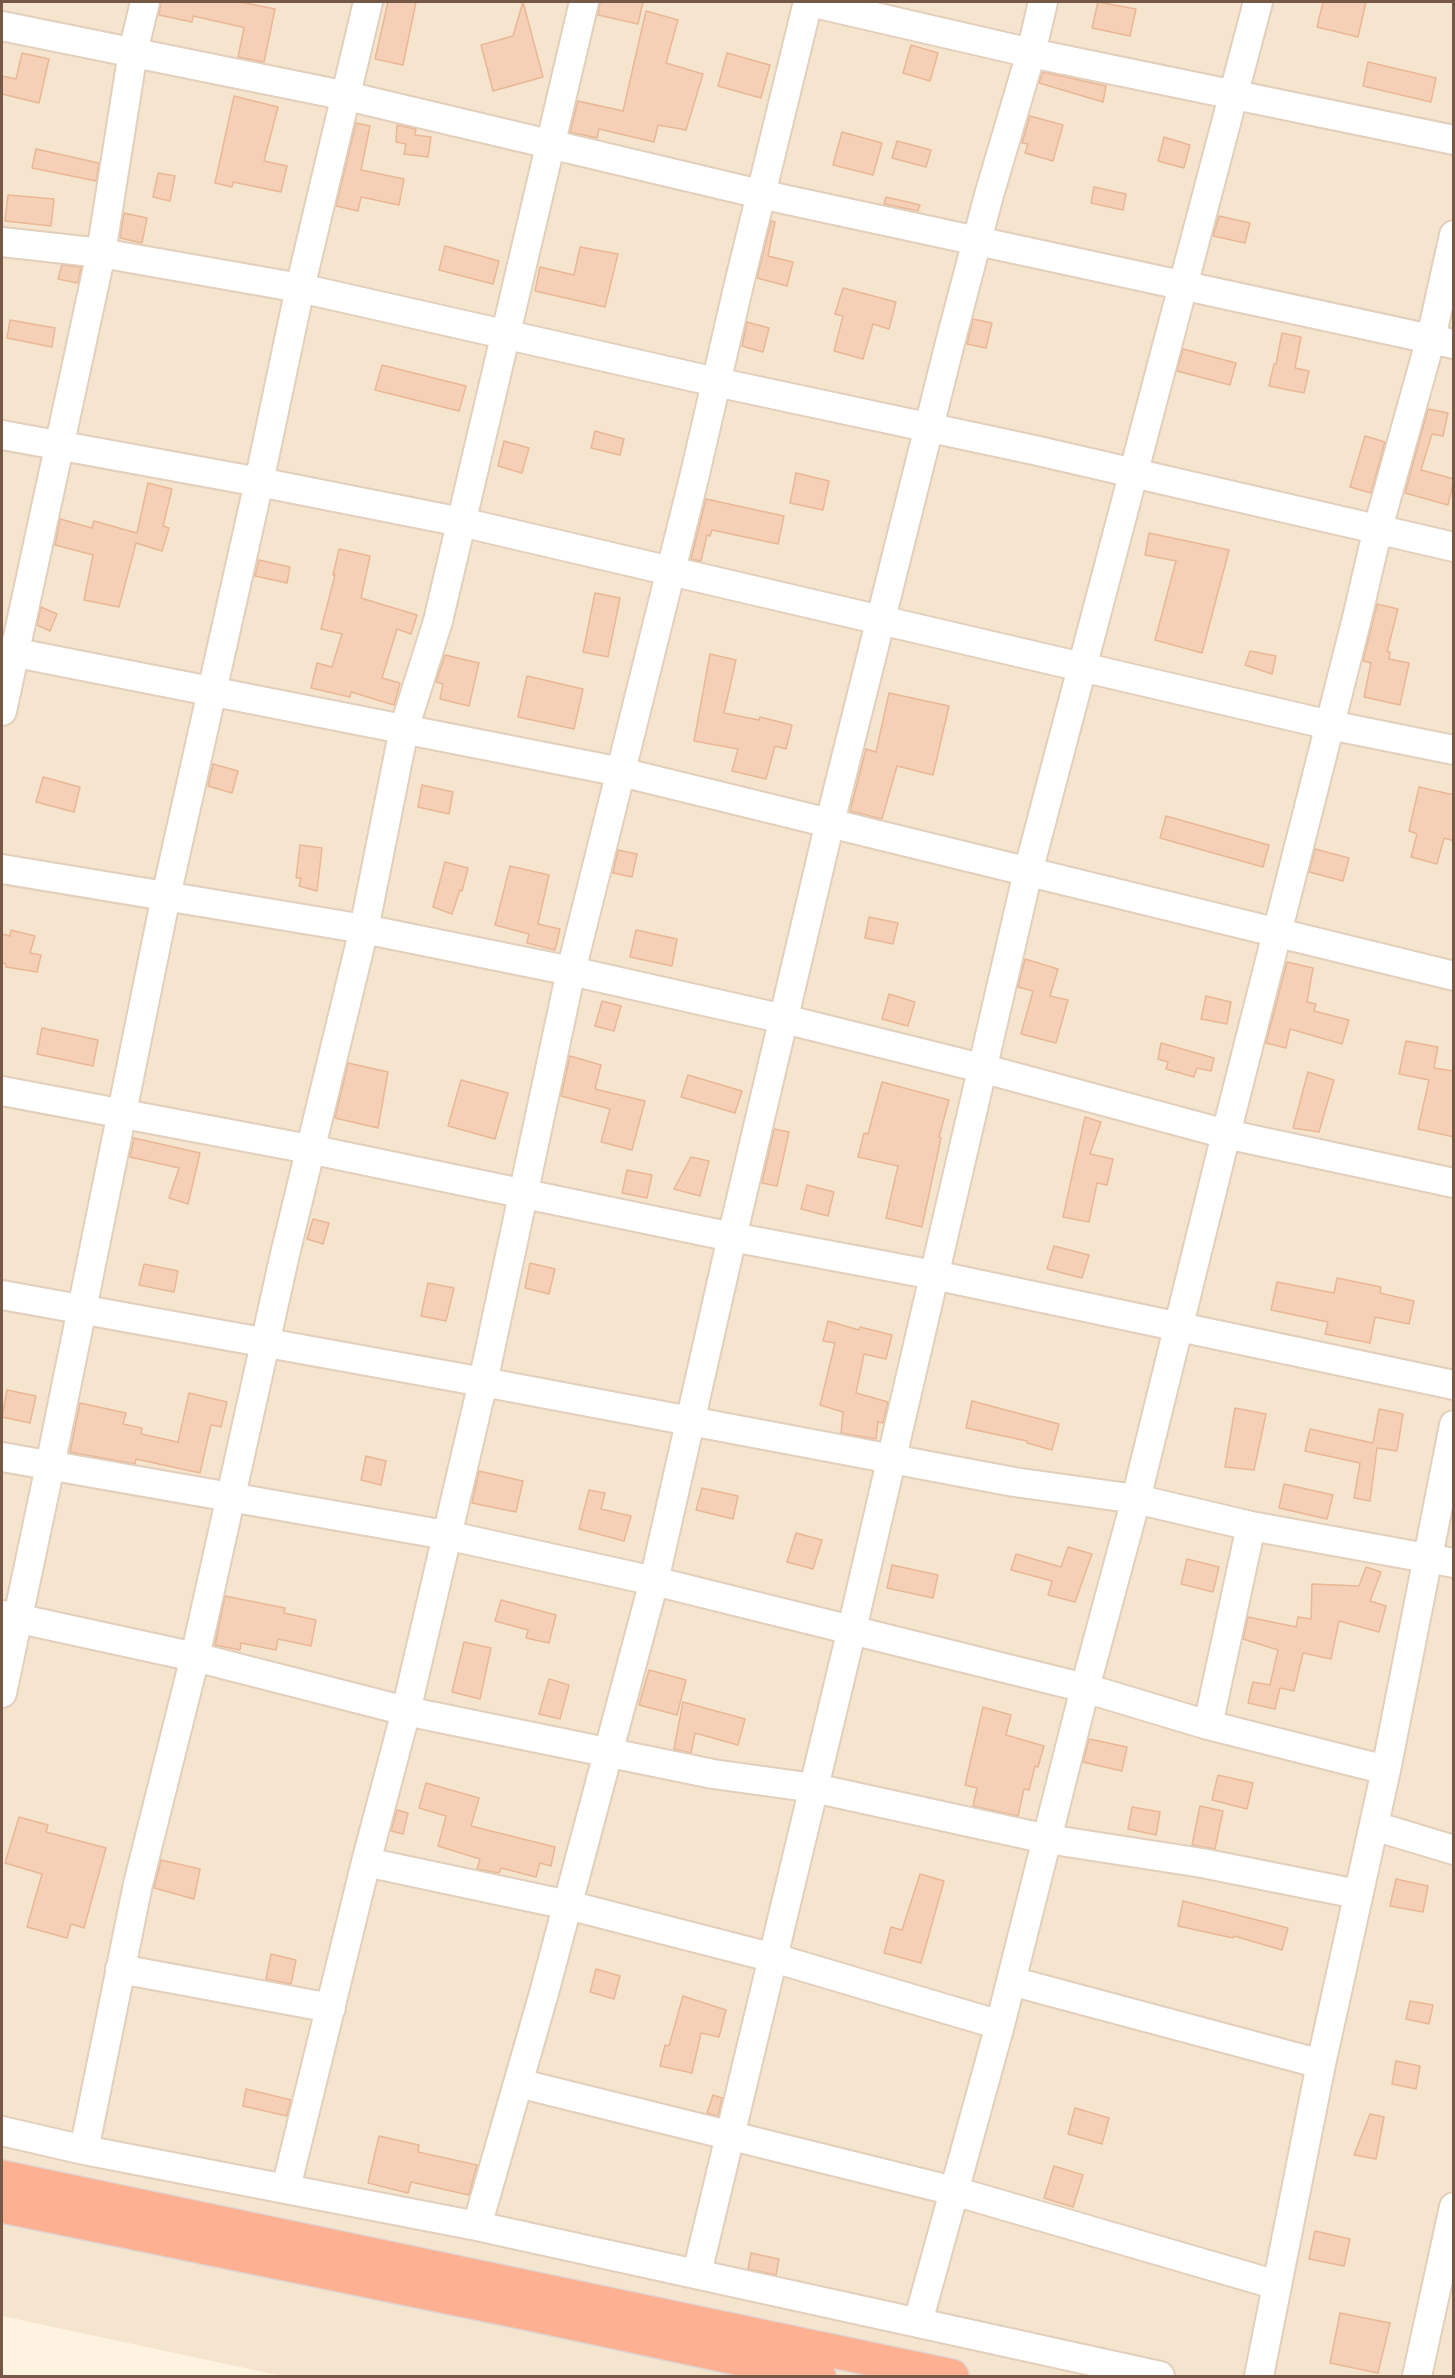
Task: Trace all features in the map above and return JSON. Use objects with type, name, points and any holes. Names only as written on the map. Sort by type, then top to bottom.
[{"type":"highway","points":[[2,2177],[952,2376]]},
{"type":"highway","points":[[2,2206],[512,2310],[819,2376]]},
{"type":"street","points":[[2,711],[8,651],[60,446],[101,253],[133,52],[145,2]]},
{"type":"street","points":[[2,1693],[10,1616],[50,1466],[166,896],[300,288],[368,2]]},
{"type":"street","points":[[84,2150],[120,1969],[163,1779],[195,1657],[309,1149],[364,928],[404,729],[438,621],[584,2]]},
{"type":"street","points":[[286,2188],[366,1862],[406,1711],[483,1382],[571,971],[809,2],[1031,53],[1454,140]]},
{"type":"street","points":[[477,2226],[568,1905],[654,1581],[830,822],[929,426],[1043,2]]},
{"type":"street","points":[[697,2273],[852,1629],[1028,872],[1258,2]]},
{"type":"street","points":[[2,26],[347,96],[760,194],[1442,341]]},
{"type":"street","points":[[918,2322],[1000,2025],[1085,1688],[1136,1499],[1378,528],[1442,341],[1454,234]]},
{"type":"street","points":[[2,242],[101,253],[300,288],[506,336],[929,426],[1454,547]]},
{"type":"street","points":[[2,435],[461,522],[1330,724],[1454,750]]},
{"type":"street","points":[[8,651],[621,772],[1454,976]]},
{"type":"street","points":[[2,869],[364,928],[571,971],[784,1019],[981,1068],[1226,1134],[1454,1183]]},
{"type":"street","points":[[2,1091],[309,1149],[732,1237],[934,1275],[1454,1385]]},
{"type":"street","points":[[2,1295],[483,1382],[890,1460],[1014,1482],[1136,1499],[1251,1526],[1441,1560]]},
{"type":"street","points":[[1259,2376],[1357,1894],[1386,1770],[1441,1560],[1454,1425]]},
{"type":"street","points":[[2,1457],[446,1535],[654,1581],[1085,1688],[1208,1725],[1386,1770]]},
{"type":"street","points":[[1208,1725],[1251,1526]]},
{"type":"street","points":[[10,1616],[195,1657],[406,1711],[713,1774],[814,1788],[1047,1839],[1202,1863],[1357,1894]]},
{"type":"street","points":[[1374,1826],[1454,1850]]},
{"type":"street","points":[[366,1862],[568,1905],[774,1958],[1000,2025]]},
{"type":"street","points":[[120,1969],[332,2008]]},
{"type":"street","points":[[1011,1981],[1321,2064]]},
{"type":"street","points":[[518,2083],[954,2191],[1277,2285]]},
{"type":"street","points":[[2,2131],[84,2150],[477,2226],[1160,2376]]},
{"type":"street","points":[[1417,2376],[1454,2207]]},
{"type":"shaded area","points":[[2,2],[1453,2],[1453,2376],[282,2376],[2,2316]]},
{"type":"building","points":[[161,2],[240,2],[275,9],[264,62],[238,57],[244,28],[193,16],[192,22],[159,15]]},
{"type":"building","points":[[388,2],[416,2],[403,65],[375,59]]},
{"type":"building","points":[[523,2],[543,77],[493,91],[481,45],[513,36]]},
{"type":"building","points":[[600,2],[643,2],[638,24],[598,15]]},
{"type":"building","points":[[1098,2],[1136,9],[1130,36],[1092,28]]},
{"type":"building","points":[[1323,2],[1366,2],[1358,37],[1317,27]]},
{"type":"building","points":[[646,11],[678,20],[666,63],[703,74],[686,130],[658,125],[654,142],[599,129],[597,138],[570,132],[578,101],[623,111]]},
{"type":"building","points":[[911,45],[938,53],[930,81],[903,73]]},
{"type":"building","points":[[22,53],[49,59],[39,103],[2,94],[2,76],[16,79]]},
{"type":"building","points":[[727,53],[770,65],[761,98],[718,86]]},
{"type":"building","points":[[1368,62],[1436,78],[1431,102],[1363,86]]},
{"type":"building","points":[[1043,72],[1106,86],[1103,102],[1039,83]]},
{"type":"building","points":[[234,96],[278,107],[264,161],[287,166],[281,192],[233,182],[232,187],[215,183]]},
{"type":"building","points":[[1030,116],[1063,125],[1053,161],[1025,153],[1028,144],[1022,143]]},
{"type":"building","points":[[356,123],[370,126],[361,170],[404,179],[399,205],[361,197],[358,211],[336,206]]},
{"type":"building","points":[[397,125],[416,129],[415,135],[431,137],[428,157],[404,154],[406,144],[396,142]]},
{"type":"building","points":[[842,132],[882,143],[873,175],[833,165]]},
{"type":"building","points":[[1164,137],[1190,145],[1184,168],[1158,161]]},
{"type":"building","points":[[897,141],[931,150],[926,167],[892,158]]},
{"type":"building","points":[[36,149],[99,163],[96,181],[32,168]]},
{"type":"building","points":[[158,173],[175,176],[170,201],[153,197]]},
{"type":"building","points":[[1094,187],[1126,194],[1123,210],[1091,203]]},
{"type":"building","points":[[8,195],[54,199],[51,226],[5,221]]},
{"type":"building","points":[[886,197],[920,205],[918,211],[884,204]]},
{"type":"building","points":[[124,213],[147,218],[142,243],[120,238]]},
{"type":"building","points":[[1219,216],[1250,223],[1245,243],[1213,236]]},
{"type":"building","points":[[771,221],[775,222],[768,256],[793,262],[787,286],[757,278]]},
{"type":"building","points":[[445,246],[499,261],[493,284],[439,270]]},
{"type":"building","points":[[580,247],[618,254],[605,307],[535,291],[540,267],[574,275]]},
{"type":"building","points":[[62,265],[81,267],[78,283],[58,279]]},
{"type":"building","points":[[843,288],[896,302],[889,329],[873,324],[863,359],[834,351],[843,316],[835,314]]},
{"type":"building","points":[[973,319],[992,323],[986,348],[967,344]]},
{"type":"building","points":[[10,320],[55,328],[52,347],[7,338]]},
{"type":"building","points":[[747,322],[769,328],[763,352],[742,346]]},
{"type":"building","points":[[1282,333],[1301,337],[1295,368],[1309,371],[1304,393],[1269,386]]},
{"type":"building","points":[[1183,349],[1236,363],[1230,385],[1177,371]]},
{"type":"building","points":[[382,365],[466,386],[459,411],[375,390]]},
{"type":"building","points":[[1428,409],[1448,413],[1443,436],[1432,434],[1421,470],[1454,479],[1448,505],[1405,493]]},
{"type":"building","points":[[595,431],[624,439],[620,455],[591,448]]},
{"type":"building","points":[[1365,436],[1385,442],[1371,493],[1350,487]]},
{"type":"building","points":[[504,441],[529,448],[522,473],[498,466]]},
{"type":"building","points":[[796,473],[829,481],[823,510],[790,503]]},
{"type":"building","points":[[148,483],[172,489],[163,526],[169,528],[162,551],[136,543],[119,607],[84,600],[93,555],[55,545],[60,519],[92,528],[94,521],[137,533]]},
{"type":"building","points":[[706,499],[784,516],[778,544],[712,530],[710,536],[707,535],[701,561],[691,559]]},
{"type":"building","points":[[1149,533],[1229,550],[1202,653],[1155,640],[1176,561],[1145,555]]},
{"type":"building","points":[[339,549],[370,556],[361,598],[417,615],[411,634],[397,629],[382,678],[400,683],[394,705],[351,692],[350,697],[311,688],[317,663],[332,667],[342,634],[321,629],[335,575],[333,575]]},
{"type":"building","points":[[259,560],[290,567],[287,583],[255,576]]},
{"type":"building","points":[[595,593],[620,598],[608,657],[583,652]]},
{"type":"building","points":[[1377,604],[1398,609],[1387,652],[1390,652],[1389,659],[1409,663],[1400,705],[1364,697],[1371,663],[1363,661]]},
{"type":"building","points":[[41,607],[57,614],[50,631],[37,625]]},
{"type":"building","points":[[1250,651],[1276,656],[1272,674],[1245,665]]},
{"type":"building","points":[[710,654],[736,660],[724,713],[759,720],[760,717],[792,725],[786,749],[775,746],[766,779],[732,771],[738,749],[694,741]]},
{"type":"building","points":[[445,655],[479,663],[469,706],[440,699],[443,684],[436,682]]},
{"type":"building","points":[[527,676],[583,689],[574,729],[518,717]]},
{"type":"building","points":[[889,693],[949,706],[933,775],[897,766],[882,819],[850,811],[866,749],[876,752]]},
{"type":"building","points":[[213,764],[238,771],[232,793],[208,786]]},
{"type":"building","points":[[43,777],[80,787],[74,812],[36,802]]},
{"type":"building","points":[[422,785],[453,792],[449,814],[418,807]]},
{"type":"building","points":[[1419,787],[1454,795],[1454,841],[1444,838],[1437,864],[1411,857],[1417,834],[1409,831]]},
{"type":"building","points":[[1166,816],[1269,845],[1263,867],[1160,838]]},
{"type":"building","points":[[300,845],[322,848],[317,891],[299,886],[301,878],[296,878]]},
{"type":"building","points":[[1315,849],[1349,858],[1343,881],[1309,872]]},
{"type":"building","points":[[618,850],[637,854],[632,877],[613,873]]},
{"type":"building","points":[[445,862],[468,868],[462,891],[460,890],[452,914],[433,907]]},
{"type":"building","points":[[510,866],[549,875],[538,924],[560,929],[555,950],[527,943],[529,934],[495,925]]},
{"type":"building","points":[[869,917],[898,923],[893,944],[865,938]]},
{"type":"building","points":[[11,930],[35,936],[30,953],[41,955],[37,972],[6,967],[6,964],[2,963],[2,934],[10,936]]},
{"type":"building","points":[[636,930],[677,939],[672,966],[630,957]]},
{"type":"building","points":[[1025,959],[1058,969],[1050,996],[1068,1000],[1056,1043],[1021,1034],[1033,991],[1018,987]]},
{"type":"building","points":[[1287,962],[1313,968],[1307,1002],[1316,1004],[1314,1011],[1349,1020],[1342,1044],[1290,1029],[1286,1048],[1266,1043]]},
{"type":"building","points":[[889,994],[915,1002],[908,1026],[882,1019]]},
{"type":"building","points":[[1206,996],[1231,1002],[1227,1024],[1201,1019]]},
{"type":"building","points":[[602,1001],[621,1006],[614,1031],[595,1026]]},
{"type":"building","points":[[42,1028],[98,1040],[93,1066],[37,1054]]},
{"type":"building","points":[[1406,1041],[1438,1047],[1434,1068],[1454,1071],[1454,1137],[1418,1129],[1429,1080],[1399,1074]]},
{"type":"building","points":[[1161,1043],[1214,1058],[1211,1071],[1197,1068],[1194,1077],[1166,1069],[1168,1062],[1158,1059]]},
{"type":"building","points":[[570,1056],[601,1065],[595,1089],[645,1101],[632,1150],[601,1142],[610,1109],[561,1096]]},
{"type":"building","points":[[348,1063],[388,1072],[378,1128],[335,1118]]},
{"type":"building","points":[[1308,1072],[1334,1080],[1319,1132],[1293,1128]]},
{"type":"building","points":[[688,1075],[742,1091],[735,1113],[681,1097]]},
{"type":"building","points":[[461,1080],[508,1093],[495,1139],[448,1126]]},
{"type":"building","points":[[882,1082],[949,1100],[939,1137],[941,1138],[922,1227],[886,1218],[898,1166],[858,1157],[864,1133],[868,1134]]},
{"type":"building","points":[[1085,1117],[1101,1122],[1090,1154],[1113,1159],[1107,1185],[1097,1183],[1089,1222],[1063,1217]]},
{"type":"building","points":[[774,1129],[789,1132],[777,1186],[762,1183]]},
{"type":"building","points":[[134,1138],[200,1153],[188,1204],[169,1198],[179,1168],[130,1157]]},
{"type":"building","points":[[691,1157],[709,1161],[700,1196],[674,1189]]},
{"type":"building","points":[[627,1170],[652,1175],[647,1198],[622,1193]]},
{"type":"building","points":[[807,1185],[834,1192],[828,1216],[801,1209]]},
{"type":"building","points":[[313,1219],[329,1223],[323,1244],[307,1239]]},
{"type":"building","points":[[1054,1246],[1089,1255],[1082,1278],[1047,1269]]},
{"type":"building","points":[[530,1263],[555,1269],[549,1294],[525,1288]]},
{"type":"building","points":[[144,1264],[178,1271],[174,1292],[139,1285]]},
{"type":"building","points":[[1337,1278],[1381,1287],[1380,1293],[1414,1301],[1409,1324],[1375,1317],[1370,1343],[1325,1334],[1328,1322],[1271,1310],[1277,1282],[1334,1293]]},
{"type":"building","points":[[428,1283],[454,1288],[446,1321],[421,1316]]},
{"type":"building","points":[[828,1321],[859,1330],[860,1327],[892,1335],[886,1359],[864,1354],[856,1393],[888,1402],[883,1423],[878,1422],[876,1439],[841,1433],[843,1412],[820,1405],[835,1343],[823,1341]]},
{"type":"building","points":[[7,1390],[36,1396],[30,1423],[2,1417]]},
{"type":"building","points":[[189,1393],[227,1402],[221,1427],[211,1425],[200,1473],[136,1459],[135,1464],[70,1452],[80,1403],[126,1413],[123,1424],[142,1428],[141,1434],[178,1442]]},
{"type":"building","points":[[972,1401],[1059,1424],[1052,1450],[1027,1443],[1027,1441],[966,1428]]},
{"type":"building","points":[[1235,1408],[1266,1414],[1254,1470],[1225,1467]]},
{"type":"building","points":[[1379,1409],[1403,1414],[1397,1451],[1377,1448],[1370,1501],[1354,1498],[1360,1463],[1305,1451],[1310,1429],[1373,1443]]},
{"type":"building","points":[[366,1456],[386,1461],[381,1485],[361,1480]]},
{"type":"building","points":[[479,1471],[523,1481],[516,1512],[472,1503]]},
{"type":"building","points":[[1284,1484],[1333,1495],[1327,1519],[1279,1508]]},
{"type":"building","points":[[702,1488],[738,1496],[733,1519],[696,1510]]},
{"type":"building","points":[[589,1490],[605,1493],[601,1509],[631,1516],[624,1541],[579,1529]]},
{"type":"building","points":[[796,1533],[822,1540],[813,1569],[787,1562]]},
{"type":"building","points":[[1068,1547],[1092,1554],[1075,1602],[1048,1595],[1052,1581],[1011,1570],[1016,1554],[1061,1567]]},
{"type":"building","points":[[1187,1559],[1219,1567],[1213,1592],[1181,1584]]},
{"type":"building","points":[[892,1565],[938,1575],[933,1598],[887,1588]]},
{"type":"building","points":[[1366,1567],[1381,1572],[1370,1601],[1386,1606],[1379,1632],[1339,1621],[1331,1659],[1303,1653],[1294,1691],[1280,1688],[1275,1709],[1248,1703],[1253,1682],[1270,1685],[1278,1650],[1243,1639],[1248,1617],[1296,1627],[1298,1617],[1311,1619],[1312,1584],[1359,1586]]},
{"type":"building","points":[[225,1596],[285,1608],[284,1613],[316,1620],[311,1646],[278,1639],[276,1650],[241,1643],[240,1650],[215,1645]]},
{"type":"building","points":[[501,1600],[556,1615],[549,1643],[526,1638],[528,1630],[495,1621]]},
{"type":"building","points":[[464,1642],[491,1648],[480,1699],[452,1692]]},
{"type":"building","points":[[649,1670],[686,1680],[677,1715],[639,1705]]},
{"type":"building","points":[[549,1679],[569,1685],[560,1719],[539,1714]]},
{"type":"building","points":[[683,1702],[745,1719],[738,1745],[695,1733],[691,1753],[674,1749]]},
{"type":"building","points":[[983,1707],[1011,1715],[1006,1735],[1044,1746],[1038,1767],[1035,1766],[1029,1790],[1024,1789],[1018,1816],[973,1806],[977,1788],[965,1785]]},
{"type":"building","points":[[1089,1739],[1127,1747],[1122,1771],[1083,1762]]},
{"type":"building","points":[[1218,1775],[1253,1783],[1247,1809],[1212,1800]]},
{"type":"building","points":[[426,1783],[479,1798],[471,1826],[555,1847],[551,1866],[540,1863],[536,1877],[501,1868],[499,1873],[477,1869],[480,1859],[438,1846],[446,1816],[419,1808]]},
{"type":"building","points":[[1200,1806],[1223,1811],[1215,1849],[1192,1845]]},
{"type":"building","points":[[1132,1807],[1160,1812],[1156,1835],[1128,1829]]},
{"type":"building","points":[[397,1810],[408,1813],[403,1834],[391,1831]]},
{"type":"building","points":[[19,1817],[48,1825],[46,1832],[106,1848],[84,1928],[71,1924],[67,1938],[27,1927],[42,1874],[5,1863]]},
{"type":"building","points":[[161,1860],[200,1869],[194,1899],[154,1888]]},
{"type":"building","points":[[920,1874],[944,1881],[921,1963],[884,1953],[891,1927],[902,1930]]},
{"type":"building","points":[[1396,1879],[1428,1886],[1423,1912],[1390,1906]]},
{"type":"building","points":[[1183,1901],[1288,1928],[1282,1950],[1234,1936],[1233,1938],[1178,1926]]},
{"type":"building","points":[[271,1954],[296,1960],[291,1984],[266,1979]]},
{"type":"building","points":[[596,1969],[620,1976],[614,1999],[590,1992]]},
{"type":"building","points":[[683,1996],[726,2010],[719,2037],[701,2033],[692,2073],[660,2066],[665,2045],[669,2046]]},
{"type":"building","points":[[1410,2001],[1433,2005],[1429,2024],[1406,2019]]},
{"type":"building","points":[[1396,2061],[1420,2066],[1416,2089],[1392,2084]]},
{"type":"building","points":[[246,2089],[291,2100],[287,2116],[243,2106]]},
{"type":"building","points":[[713,2095],[722,2098],[718,2116],[707,2113]]},
{"type":"building","points":[[1075,2108],[1109,2118],[1102,2144],[1068,2134]]},
{"type":"building","points":[[1370,2114],[1384,2117],[1376,2159],[1354,2155]]},
{"type":"building","points":[[379,2136],[419,2145],[418,2152],[477,2165],[469,2195],[411,2182],[408,2193],[368,2183]]},
{"type":"building","points":[[1054,2166],[1083,2175],[1073,2207],[1044,2198]]},
{"type":"building","points":[[1315,2231],[1350,2239],[1344,2266],[1309,2259]]},
{"type":"building","points":[[751,2253],[779,2259],[776,2275],[748,2269]]},
{"type":"building","points":[[1340,2313],[1390,2323],[1378,2373],[1330,2363]]}]
